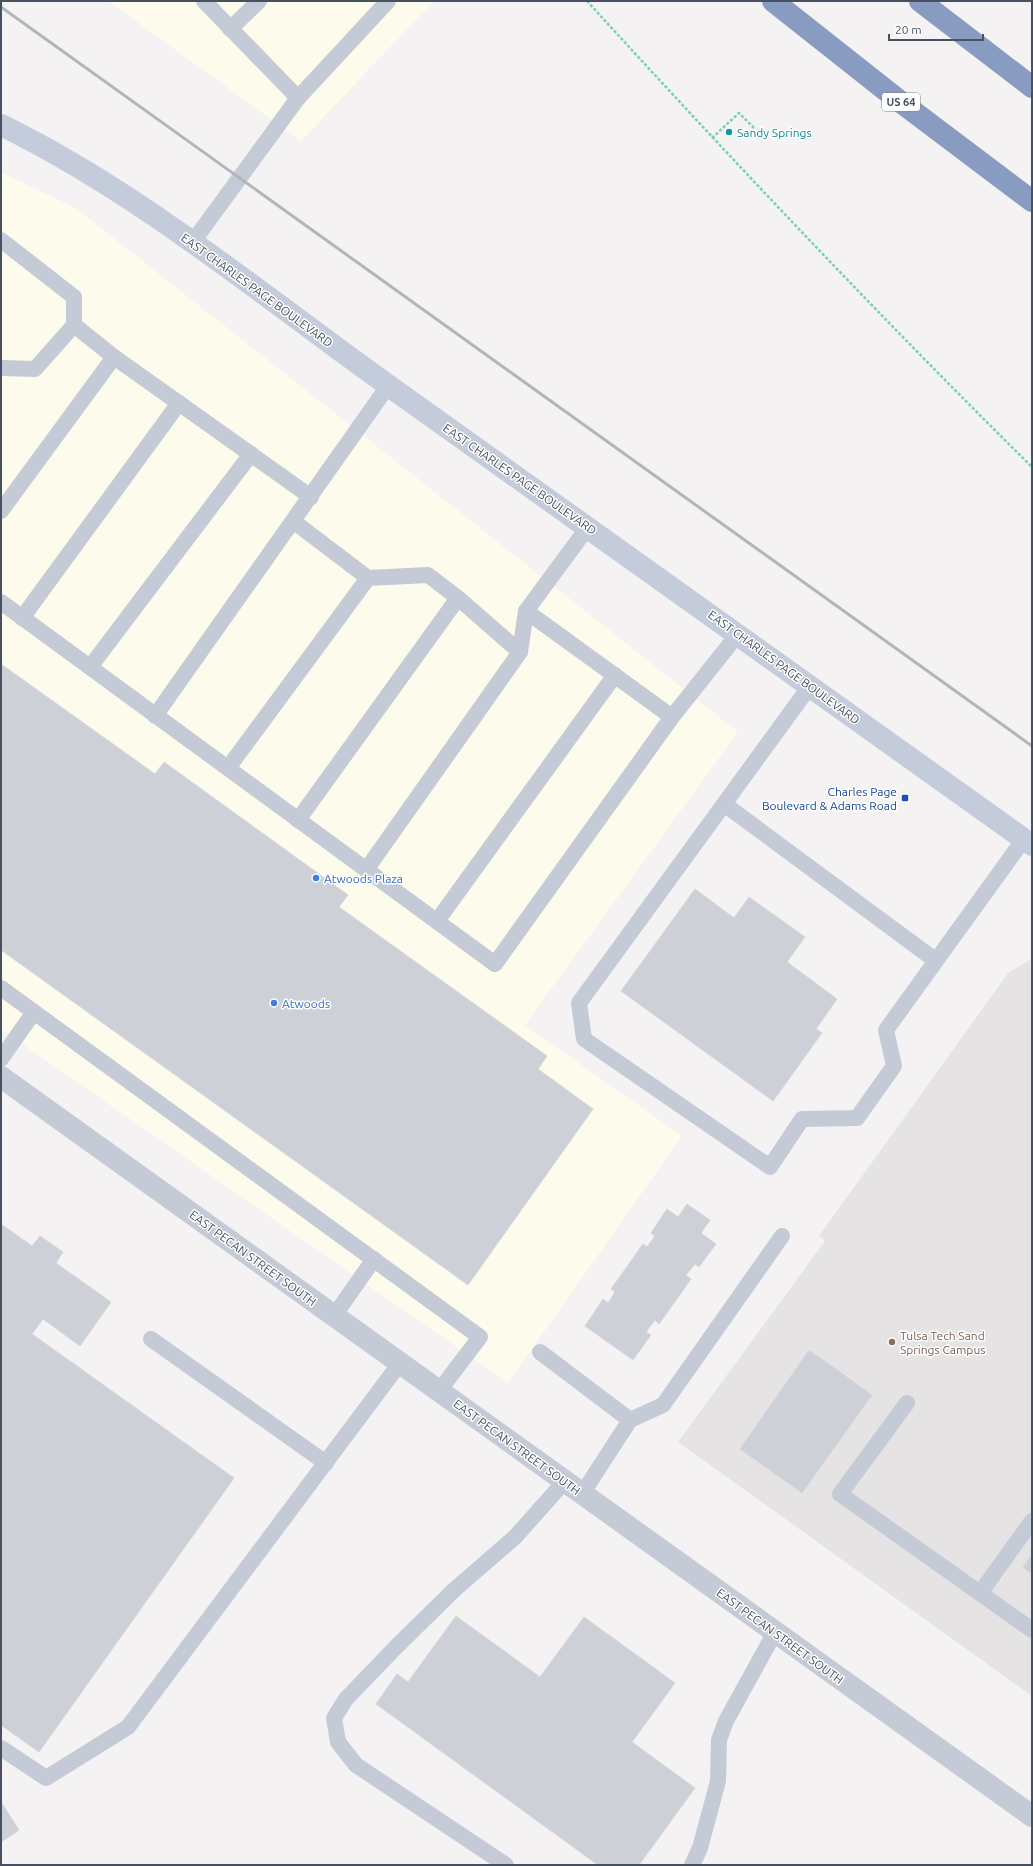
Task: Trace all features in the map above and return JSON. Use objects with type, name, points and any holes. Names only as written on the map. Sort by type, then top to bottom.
[{"type":"highway","name":"US 64","points":[[773,1],[902,103],[1032,201]]},
{"type":"highway","points":[[920,1],[1032,86]]},
{"type":"main road","name":"EAST CHARLES PAGE BOULEVARD","points":[[1,125],[47,148],[192,243],[388,386],[588,527],[1028,842]]},
{"type":"street","name":"EAST PECAN STREET SOUTH","points":[[1,1077],[1032,1816]]},
{"type":"lane","points":[[204,1],[298,98]]},
{"type":"lane","points":[[230,29],[259,1]]},
{"type":"lane","points":[[192,243],[298,98],[388,1]]},
{"type":"lane","points":[[1,240],[74,297],[74,326],[35,369],[1,368]]},
{"type":"lane","points":[[74,326],[114,357],[311,497]]},
{"type":"lane","points":[[1,511],[114,357]]},
{"type":"lane","points":[[155,716],[388,386]]},
{"type":"lane","points":[[22,618],[179,403]]},
{"type":"lane","points":[[90,668],[251,454]]},
{"type":"lane","points":[[293,521],[368,578],[428,575],[458,598],[520,652]]},
{"type":"lane","points":[[366,870],[520,652],[526,611],[588,527]]},
{"type":"lane","points":[[228,768],[368,578]]},
{"type":"lane","points":[[298,820],[458,598]]},
{"type":"lane","points":[[1,602],[495,964],[672,717],[738,634]]},
{"type":"lane","points":[[526,611],[672,717]]},
{"type":"lane","points":[[437,921],[615,676]]},
{"type":"lane","points":[[810,686],[579,1003],[584,1039],[770,1168],[802,1119],[857,1118],[894,1066],[886,1030],[935,960],[1028,842]]},
{"type":"lane","points":[[724,804],[935,960]]},
{"type":"lane","points":[[1,988],[480,1336],[439,1391]]},
{"type":"lane","points":[[1,1059],[34,1012]]},
{"type":"lane","points":[[506,1865],[356,1765],[338,1742],[334,1718],[346,1699],[454,1590],[574,1488],[630,1420],[664,1405],[782,1236]]},
{"type":"lane","points":[[334,1316],[374,1259]]},
{"type":"lane","points":[[151,1339],[326,1463]]},
{"type":"lane","points":[[540,1352],[630,1420]]},
{"type":"lane","points":[[1,1748],[46,1778],[128,1727],[400,1364]]},
{"type":"lane","points":[[907,1403],[840,1494],[1032,1630]]},
{"type":"lane","points":[[980,1593],[1032,1521]]},
{"type":"lane","points":[[692,1865],[700,1848],[718,1781],[719,1740],[726,1721],[775,1632]]},
{"type":"path","points":[[587,1],[712,138],[961,398],[1032,466]]},
{"type":"path","points":[[712,138],[739,113],[755,129]]},
{"type":"shaded area","points":[[108,1],[434,1],[301,141]]},
{"type":"shaded area","name":"Atwoods Plaza","points":[[1,172],[77,209],[738,732],[525,1025],[682,1136],[508,1383],[1,1029]]},
{"type":"shaded area","name":"Tulsa Tech Sand Springs Campus","points":[[1032,959],[1032,1696],[678,1442],[825,1241],[819,1236],[1009,972]]},
{"type":"building","name":"Atwoods","points":[[1,664],[155,774],[164,762],[348,895],[339,907],[547,1056],[538,1069],[593,1109],[468,1285],[1,950]]},
{"type":"building","points":[[695,889],[734,918],[749,897],[805,937],[787,962],[837,999],[816,1029],[822,1033],[773,1101],[621,991]]},
{"type":"building","points":[[687,1204],[710,1220],[701,1233],[716,1244],[699,1267],[695,1264],[686,1275],[691,1279],[659,1324],[655,1320],[646,1332],[651,1335],[633,1360],[585,1326],[603,1299],[608,1303],[615,1292],[611,1289],[643,1244],[647,1247],[655,1236],[651,1233],[667,1209],[678,1217]]},
{"type":"building","points":[[1,1224],[32,1246],[40,1236],[63,1252],[56,1263],[111,1302],[80,1346],[43,1319],[32,1334],[234,1478],[39,1752],[1,1725]]},
{"type":"building","points":[[809,1350],[872,1395],[802,1493],[740,1449]]},
{"type":"building","points":[[1032,1555],[1032,1574],[1023,1567]]},
{"type":"building","points":[[456,1616],[540,1677],[584,1617],[675,1683],[632,1742],[695,1788],[639,1865],[598,1865],[376,1704],[397,1674],[408,1682]]},
{"type":"building","points":[[1,1802],[19,1830],[1,1842]]},
{"type":"railway","points":[[1,7],[1032,746]]},
{"type":"place","name":"Sandy Springs","points":[[729,132]]},
{"type":"place","name":"Charles Page Boulevard & Adams Road","points":[[905,798]]},
{"type":"place","name":"Atwoods Plaza","points":[[316,878]]},
{"type":"place","name":"Atwoods","points":[[274,1003]]},
{"type":"place","name":"Tulsa Tech Sand Springs Campus","points":[[892,1342]]}]
